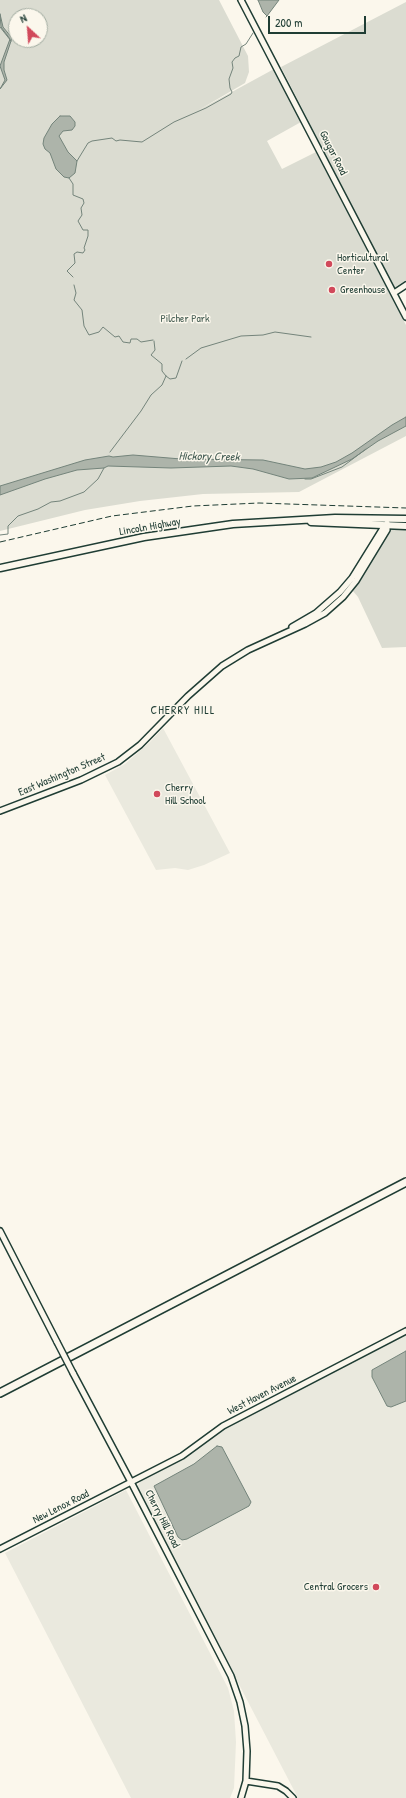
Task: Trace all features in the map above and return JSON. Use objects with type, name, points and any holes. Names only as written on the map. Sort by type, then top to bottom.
[{"type":"highway","points":[[0,1388],[406,1177]]},
{"type":"highway","points":[[0,1393],[406,1182]]},
{"type":"main road","name":"Lincoln Highway","points":[[0,568],[144,537],[233,524],[305,521],[335,518],[388,522],[406,526]]},
{"type":"main road","name":"Lincoln Highway","points":[[388,522],[406,519]]},
{"type":"street","name":"Gougar Road","points":[[241,0],[406,317]]},
{"type":"street","points":[[394,293],[406,285]]},
{"type":"street","name":"East Washington Street","points":[[0,810],[82,780],[118,762],[140,745],[177,706],[216,671],[239,656],[316,613],[340,592],[352,578],[388,522]]},
{"type":"street","name":"Cherry Hill Road","points":[[0,1231],[231,1676],[240,1702],[245,1726],[247,1751],[246,1781],[241,1798]]},
{"type":"street","name":"West Haven Avenue","points":[[131,1482],[191,1450],[223,1426],[406,1331]]},
{"type":"street","name":"New Lenox Road","points":[[0,1549],[131,1482]]},
{"type":"street","points":[[246,1781],[278,1786],[286,1791],[292,1798]]},
{"type":"shaded area","points":[[258,0],[279,0],[267,16],[263,12]]},
{"type":"shaded area","points":[[0,14],[3,27],[8,33],[8,36],[1,27]]},
{"type":"shaded area","points":[[8,44],[9,48],[4,62],[4,70],[7,80],[0,89],[5,80],[0,66]]},
{"type":"shaded area","points":[[60,116],[70,116],[75,122],[75,126],[72,130],[63,131],[59,136],[68,152],[77,161],[75,173],[69,178],[64,177],[56,169],[50,153],[45,149],[43,144],[44,138],[52,124]]},
{"type":"shaded area","points":[[406,417],[406,426],[378,441],[352,459],[312,478],[289,479],[253,469],[231,466],[171,468],[108,466],[104,468],[77,470],[45,479],[0,495],[0,486],[85,460],[109,456],[133,455],[181,459],[263,460],[305,469],[321,467],[336,462],[352,453]]},
{"type":"shaded area","name":"Cherry Hill School","points":[[163,728],[230,853],[204,865],[188,870],[175,868],[156,870],[105,775],[125,764],[150,742]]},
{"type":"shaded area","points":[[406,1334],[406,1798],[298,1798],[137,1488],[144,1477],[190,1454],[233,1423]]},
{"type":"shaded area","points":[[406,1351],[406,1401],[391,1407],[387,1406],[372,1377],[372,1370]]},
{"type":"shaded area","points":[[217,1446],[222,1447],[251,1502],[249,1506],[187,1539],[182,1540],[178,1537],[154,1486],[194,1464]]},
{"type":"shaded area","points":[[126,1490],[228,1688],[234,1711],[236,1742],[234,1788],[230,1798],[131,1798],[5,1553]]},
{"type":"green space","name":"Pilcher Park","points":[[0,0],[219,0],[248,56],[249,72],[245,83],[197,111],[274,69],[301,122],[267,141],[282,169],[316,152],[406,325],[406,436],[299,492],[203,494],[140,501],[85,510],[0,531]]},
{"type":"green space","points":[[406,2],[406,280],[394,288],[281,67]]},
{"type":"green space","points":[[388,527],[406,528],[406,647],[382,648],[358,597],[352,590]]},
{"type":"waterway","points":[[0,27],[8,37]]},
{"type":"waterway","points":[[77,161],[88,143],[92,141],[112,138],[116,141],[142,142],[174,122],[206,108],[231,94],[232,92],[229,79],[233,68],[232,62],[239,56],[241,47],[246,44],[253,33]]},
{"type":"waterway","points":[[69,178],[73,184],[73,195],[83,199],[84,203],[81,208],[82,215],[78,221],[83,230],[88,230],[88,236],[84,248],[85,250],[83,253],[77,252],[74,254],[75,263],[67,271],[73,277]]},
{"type":"waterway","points":[[74,285],[76,293],[74,300],[82,310],[84,326],[89,335],[99,332],[103,327],[115,337],[119,336],[123,342],[130,343],[131,339],[137,339],[141,342],[153,340]]},
{"type":"waterway","points":[[186,359],[201,348],[241,336],[263,335],[275,332],[311,337]]},
{"type":"waterway","points":[[154,341],[155,350],[151,355],[162,364],[162,371],[170,379],[176,378],[182,361]]},
{"type":"waterway","points":[[110,452],[141,411],[151,395],[162,385],[166,376]]},
{"type":"waterway","name":"Hickory Creek","points":[[305,479],[311,479],[342,467],[366,449]]},
{"type":"waterway","points":[[0,535],[8,534],[8,526],[18,516],[38,509],[51,502],[60,501],[84,492],[98,479],[104,468]]},
{"type":"railway","points":[[0,542],[112,516],[193,506],[259,503],[406,508]]},
{"type":"place","name":"Horticultural Center","points":[[329,264]]},
{"type":"place","name":"Greenhouse","points":[[332,290]]},
{"type":"place","name":"Cherry Hill School","points":[[157,794]]},
{"type":"place","name":"Central Grocers","points":[[376,1587]]},
{"type":"district","name":"CHERRY HILL","points":[[183,711]]}]
